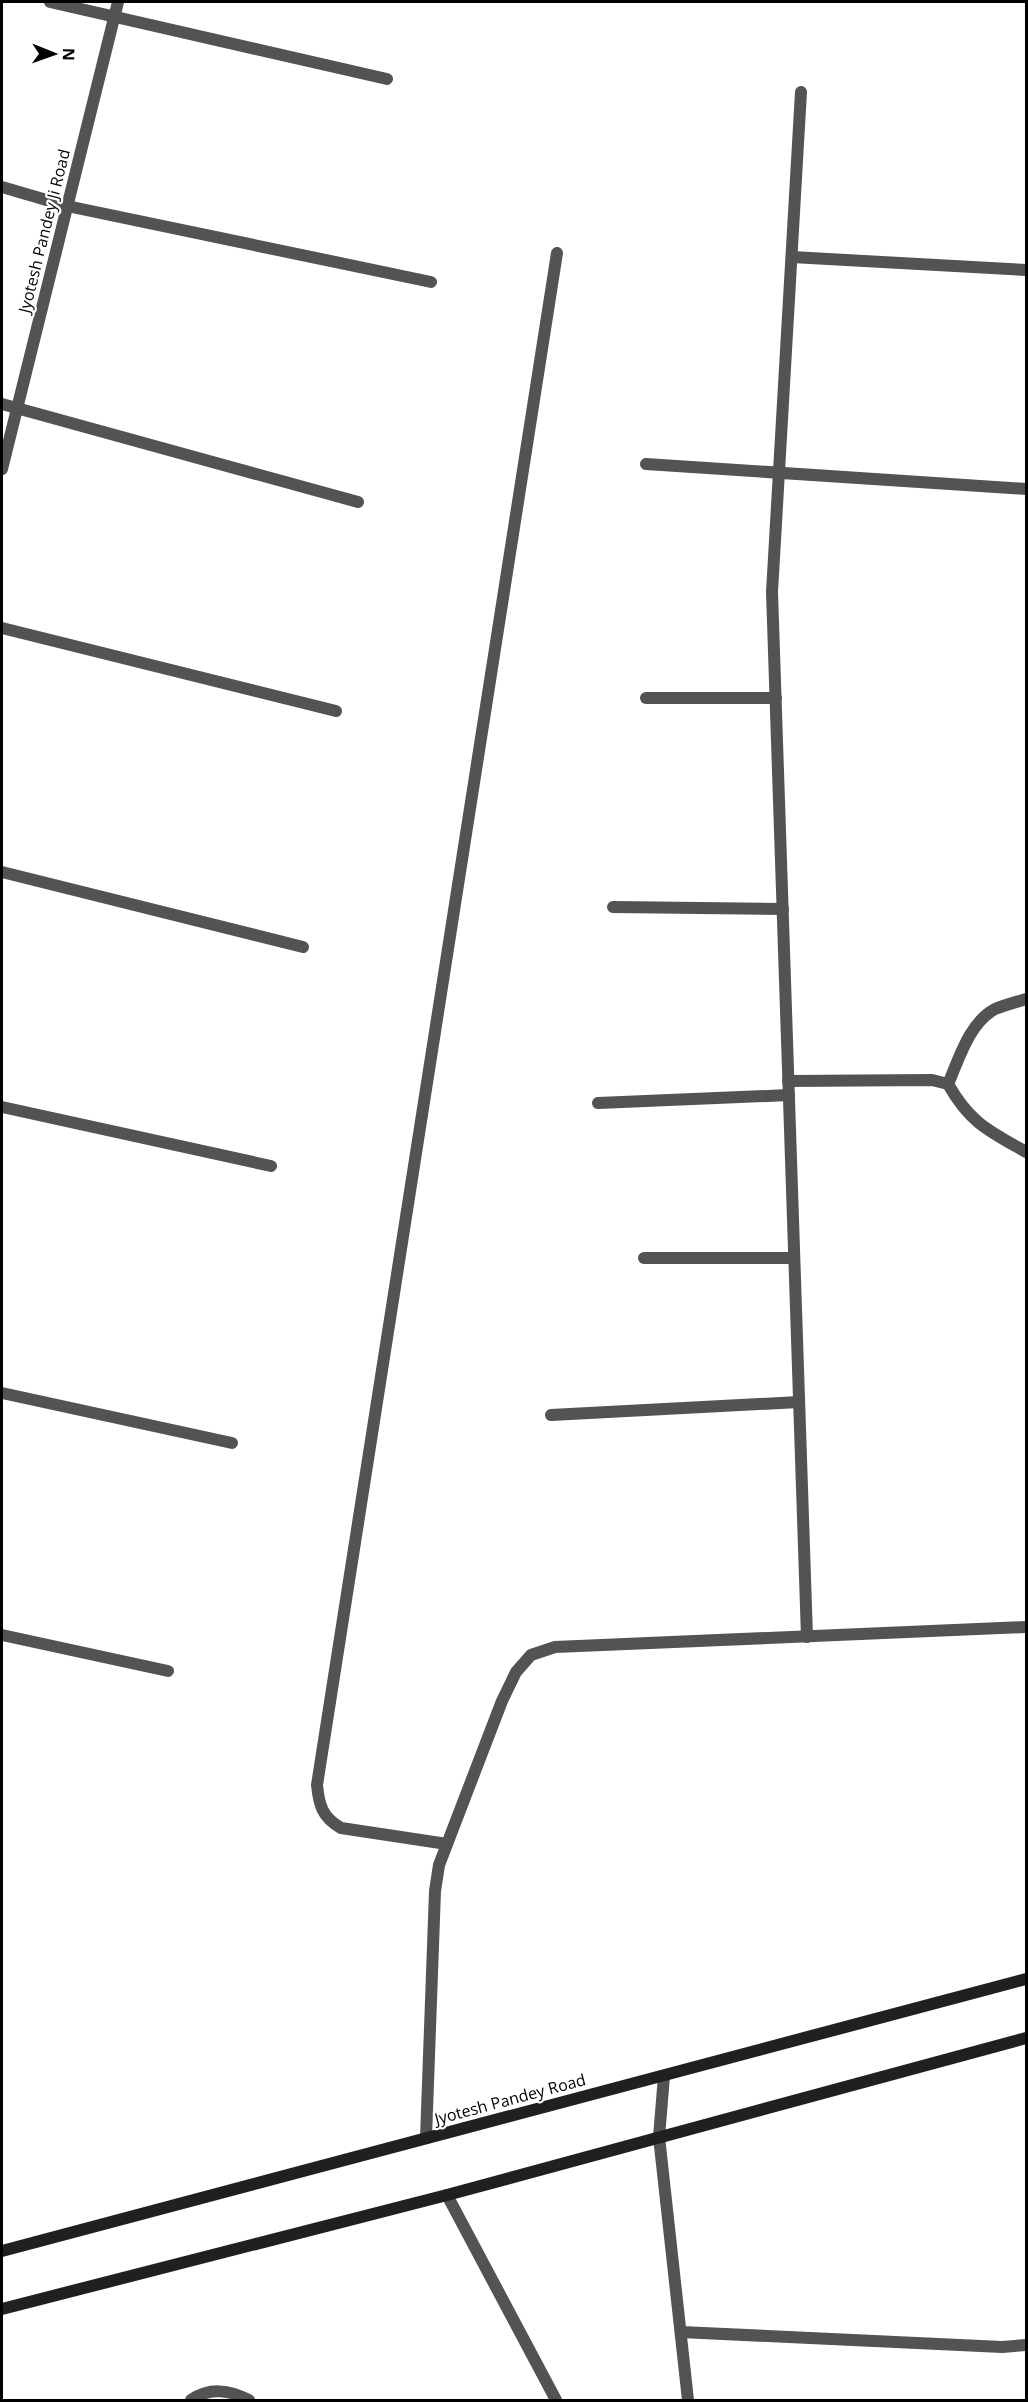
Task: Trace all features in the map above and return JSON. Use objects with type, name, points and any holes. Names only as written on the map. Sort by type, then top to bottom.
[{"type":"street","points":[[50,2],[387,79]]},
{"type":"street","name":"Jyotesh Pandey Ji Road","points":[[2,468],[118,2]]},
{"type":"street","points":[[801,92],[772,592],[807,1636]]},
{"type":"street","points":[[2,187],[67,206],[431,282]]},
{"type":"street","points":[[447,1844],[341,1828],[329,1821],[319,1806],[317,1785],[556,253]]},
{"type":"street","points":[[792,257],[1026,270]]},
{"type":"street","points":[[2,404],[358,502]]},
{"type":"street","points":[[646,464],[777,475],[1026,489]]},
{"type":"street","points":[[2,628],[336,711]]},
{"type":"street","points":[[646,698],[776,698]]},
{"type":"street","points":[[2,872],[303,947]]},
{"type":"street","points":[[613,907],[783,909]]},
{"type":"street","points":[[948,1084],[967,1039],[979,1024],[993,1010],[1026,999]]},
{"type":"street","points":[[788,1081],[932,1080],[948,1084],[959,1105],[978,1125],[1026,1152]]},
{"type":"street","points":[[598,1103],[789,1095]]},
{"type":"street","points":[[2,1107],[271,1166]]},
{"type":"street","points":[[644,1258],[794,1258]]},
{"type":"street","points":[[2,1394],[232,1443]]},
{"type":"street","points":[[551,1415],[799,1402]]},
{"type":"street","points":[[426,2139],[435,1891],[447,1844],[502,1701],[516,1672],[531,1654],[555,1647],[1026,1627]]},
{"type":"street","points":[[2,1635],[168,1671]]},
{"type":"street","name":"Jyotesh Pandey Road","points":[[2,2251],[1026,1979]]},
{"type":"street","points":[[2,2309],[447,2195],[1026,2038]]},
{"type":"street","points":[[664,2076],[660,2137],[688,2400]]},
{"type":"street","points":[[447,2195],[556,2400]]},
{"type":"street","points":[[681,2332],[1002,2347],[1026,2345]]},
{"type":"street","points":[[191,2400],[206,2392],[221,2390],[236,2393],[249,2400]]}]
